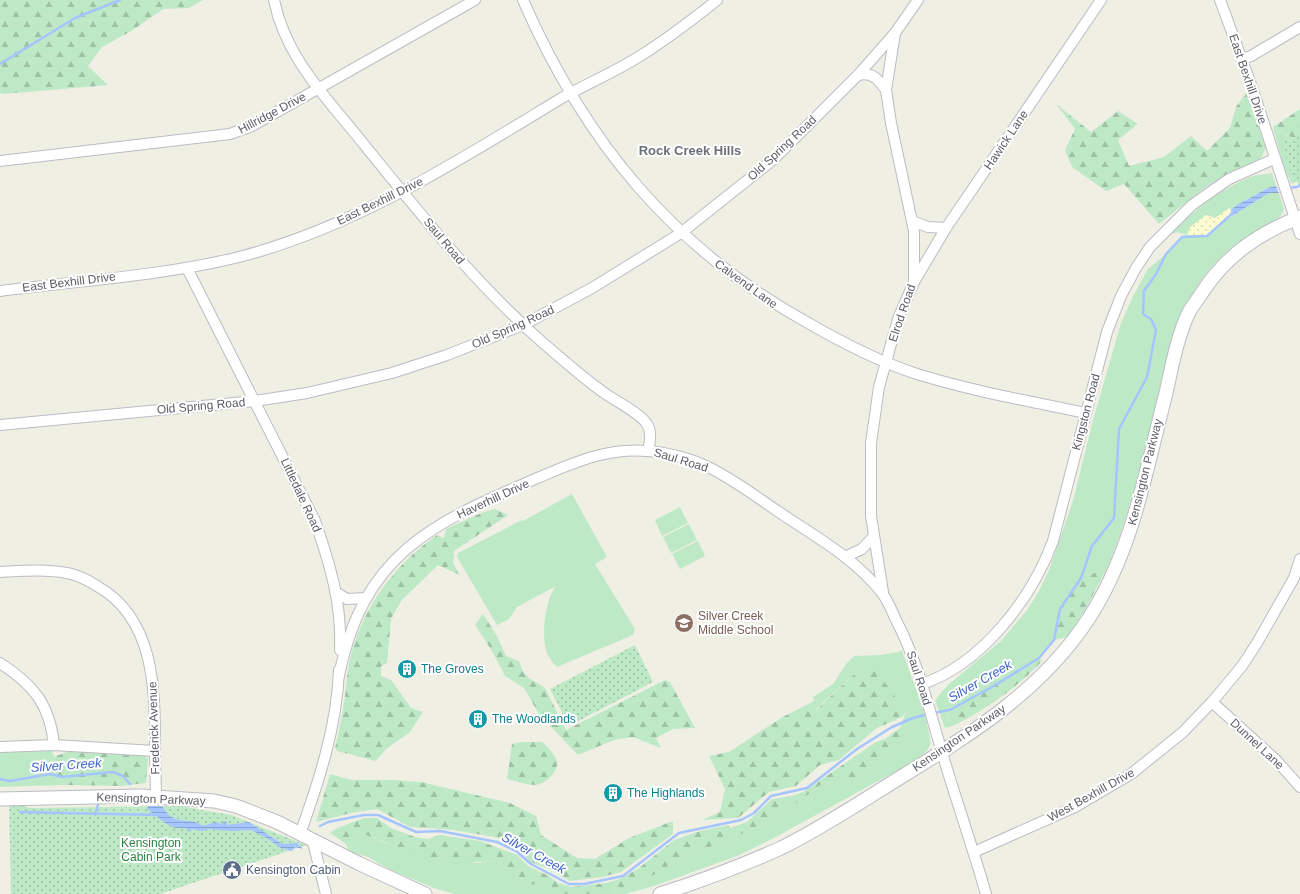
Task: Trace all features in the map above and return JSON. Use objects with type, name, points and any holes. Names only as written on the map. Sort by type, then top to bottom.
[{"type":"street","name":"Saul Road","points":[[274,0],[277,19],[289,46],[318,89],[402,191],[468,270],[523,325],[602,391],[643,420],[650,431],[648,451],[703,464],[722,475],[845,557],[883,594],[905,637],[922,684],[986,894]]},
{"type":"street","name":"Hillridge Drive","points":[[0,161],[230,134],[252,126],[475,0]]},
{"type":"street","name":"Calvend Lane","points":[[523,0],[542,44],[569,94],[597,136],[624,171],[681,233],[723,268],[774,304],[831,336],[886,362],[960,387],[1085,413]]},
{"type":"street","name":"East Bexhill Drive","points":[[0,291],[187,268],[236,257],[308,235],[402,191],[489,143],[569,94],[638,57],[673,34],[717,0]]},
{"type":"street","name":"Old Spring Road","points":[[0,425],[255,401],[307,393],[392,373],[447,355],[523,325],[592,288],[681,233],[774,159],[858,75],[894,33],[918,0]]},
{"type":"street","name":"Hawick Lane","points":[[914,282],[946,228],[1101,0]]},
{"type":"street","name":"East Bexhill Drive","points":[[1220,0],[1242,59],[1274,159]]},
{"type":"street","points":[[1242,59],[1251,56],[1300,27]]},
{"type":"street","name":"Elrod Road","points":[[883,594],[873,537],[870,495],[871,443],[879,387],[898,319],[914,282],[914,231],[891,124],[886,90],[894,33]]},
{"type":"street","points":[[858,75],[866,74],[876,76],[886,90]]},
{"type":"street","points":[[1274,159],[1288,197],[1298,218],[1300,234]]},
{"type":"street","name":"Kingston Road","points":[[922,684],[941,677],[979,650],[1010,619],[1028,593],[1048,555],[1053,541],[1107,332],[1121,296],[1136,268],[1150,247],[1192,205],[1228,179],[1274,159]]},
{"type":"street","name":"Kensington Parkway","points":[[660,894],[712,877],[783,847],[942,752],[994,717],[1029,688],[1065,652],[1089,617],[1113,575],[1132,526],[1176,350],[1189,312],[1213,276],[1237,251],[1270,230],[1298,218]]},
{"type":"street","points":[[912,221],[928,227],[946,228]]},
{"type":"street","name":"Littledale Road","points":[[187,268],[316,522],[337,593],[341,635],[339,676],[333,723],[324,760],[300,834]]},
{"type":"street","name":"Haverhill Drive","points":[[339,676],[345,645],[366,598],[386,570],[409,545],[437,525],[520,486],[576,462],[614,452],[648,451]]},
{"type":"street","points":[[845,557],[862,549],[873,537]]},
{"type":"street","name":"West Bexhill Drive","points":[[974,852],[1075,807],[1132,774],[1182,733],[1212,702],[1250,654],[1297,579],[1300,559]]},
{"type":"street","name":"Frederick Avenue","points":[[0,572],[36,570],[70,574],[102,589],[122,604],[142,637],[146,653],[155,706],[156,797]]},
{"type":"street","points":[[337,593],[347,599],[366,598]]},
{"type":"street","points":[[0,663],[14,672],[31,687],[52,725],[54,746]]},
{"type":"street","name":"Dunnel Lane","points":[[1212,702],[1277,762],[1300,787]]},
{"type":"street","points":[[0,747],[54,746],[155,750]]},
{"type":"street","name":"Kensington Parkway","points":[[0,799],[156,797],[214,801],[236,806],[270,819],[313,842],[425,894]]},
{"type":"street","points":[[313,842],[326,894]]},
{"type":"green space","points":[[0,0],[203,0],[189,8],[163,9],[133,30],[102,47],[88,66],[108,85],[4,94],[0,93]]},
{"type":"green space","points":[[1246,93],[1266,148],[1261,158],[1207,186],[1159,224],[1124,184],[1106,191],[1072,167],[1065,150],[1075,129],[1056,104],[1091,132],[1118,111],[1138,124],[1118,140],[1129,166],[1164,157],[1191,136],[1207,151],[1230,128],[1236,107]]},
{"type":"green space","points":[[1300,109],[1300,142],[1273,127]]},
{"type":"green space","points":[[1273,127],[1299,142],[1300,180],[1292,184],[1284,169]]},
{"type":"green space","points":[[1300,135],[1300,186],[1291,173],[1280,138],[1288,140]]},
{"type":"green space","points":[[1272,173],[1276,186],[1264,189],[1238,204],[1231,210],[1230,208],[1215,219],[1206,236],[1232,216],[1269,193],[1279,193],[1284,209],[1282,214],[1267,227],[1235,245],[1219,259],[1205,275],[1193,293],[1182,315],[1171,344],[1143,458],[1132,496],[1121,532],[1107,568],[1081,578],[1060,609],[1054,640],[1039,658],[950,710],[946,715],[955,725],[945,728],[935,700],[948,685],[1001,641],[1027,610],[1038,593],[1049,570],[1073,501],[1093,420],[1121,323],[1133,296],[1148,269],[1166,254],[1182,237],[1187,235],[1177,232],[1169,235],[1208,201],[1241,181],[1255,175]]},
{"type":"green space","points":[[572,494],[607,557],[595,564],[635,629],[633,635],[557,667],[548,655],[544,639],[545,619],[549,600],[556,586],[517,607],[509,619],[497,625],[457,557],[458,553],[522,520],[523,521]]},
{"type":"green space","points":[[680,507],[688,523],[662,536],[655,520]]},
{"type":"green space","points":[[495,509],[508,515],[454,551],[453,563],[460,575],[438,565],[401,601],[391,619],[387,663],[381,666],[381,676],[391,680],[411,708],[423,712],[410,732],[386,749],[376,761],[337,751],[335,748],[344,703],[349,664],[354,644],[361,625],[381,591],[406,561],[437,535],[444,538],[446,529],[481,513]]},
{"type":"green space","points":[[689,524],[697,540],[671,553],[663,537]]},
{"type":"green space","points":[[698,541],[705,556],[680,569],[672,554]]},
{"type":"green space","points":[[1107,568],[1085,610],[1067,637],[1054,640],[1060,609],[1081,578]]},
{"type":"green space","points":[[483,614],[497,636],[506,656],[519,661],[522,670],[529,678],[545,688],[566,730],[665,680],[670,682],[695,728],[673,729],[656,738],[661,748],[633,737],[614,740],[578,755],[539,714],[524,688],[505,676],[492,651],[475,625]]},
{"type":"green space","points":[[635,645],[653,682],[569,726],[550,689]]},
{"type":"green space","points":[[902,651],[919,698],[930,736],[929,747],[923,754],[913,762],[772,839],[737,856],[654,886],[625,894],[604,894],[640,883],[678,860],[774,820],[823,783],[854,781],[900,747],[909,736],[900,728],[906,712],[862,667],[815,710],[810,703],[814,701],[813,697],[833,684],[846,664],[854,656],[881,655]]},
{"type":"green space","points":[[1039,658],[1042,661],[1023,680],[978,712],[955,725],[946,715],[950,710]]},
{"type":"green space","points":[[862,667],[874,667],[906,712],[902,717],[877,728],[839,760],[820,765],[796,786],[769,792],[738,818],[702,820],[720,812],[725,789],[709,756],[729,752],[781,718],[810,703],[816,710]]},
{"type":"green space","points":[[900,728],[909,736],[900,747],[854,781],[823,783],[774,820],[678,860],[640,883],[604,894],[553,894],[548,887],[525,883],[498,861],[463,862],[446,860],[397,847],[364,834],[346,844],[330,833],[337,828],[364,818],[377,818],[391,828],[415,837],[428,839],[440,835],[480,841],[517,855],[528,866],[549,876],[558,883],[572,887],[606,883],[620,879],[639,868],[674,840],[700,831],[728,825],[730,828],[747,822],[772,799],[792,796],[803,792],[876,742],[885,739]]},
{"type":"green space","points":[[522,742],[542,742],[555,756],[557,766],[553,774],[543,783],[532,785],[507,779],[512,744]]},
{"type":"green space","points":[[52,751],[54,757],[54,771],[65,785],[0,787],[0,752]]},
{"type":"green space","points":[[69,751],[144,755],[148,759],[146,783],[120,786],[65,785],[54,771],[54,757]]},
{"type":"green space","points":[[330,774],[351,780],[421,782],[510,803],[536,816],[541,835],[577,858],[595,859],[629,838],[673,821],[673,834],[621,872],[602,877],[570,881],[549,869],[530,862],[518,847],[500,838],[453,830],[410,827],[377,809],[351,813],[316,822]]},
{"type":"green space","name":"Kensington Cabin Park","points":[[9,799],[29,808],[180,806],[231,815],[301,843],[309,844],[160,894],[11,894]]},
{"type":"green space","points":[[364,834],[385,843],[476,863],[498,861],[525,883],[548,887],[553,894],[454,894],[434,888],[391,870],[368,857],[349,852],[346,844]]},
{"type":"sand","points":[[1229,208],[1231,210],[1229,216],[1207,236],[1187,235],[1190,227],[1206,215],[1215,218]]},
{"type":"water","points":[[1276,186],[1279,193],[1269,193],[1232,216],[1231,210],[1238,204],[1265,189]]},
{"type":"water","points":[[148,806],[162,806],[167,813],[177,820],[192,821],[203,826],[215,822],[220,824],[226,821],[227,825],[249,822],[282,844],[297,843],[303,849],[295,847],[292,851],[281,848],[251,830],[231,831],[208,829],[202,831],[191,829],[188,832],[186,828],[175,828],[165,823],[147,809]]},
{"type":"waterway","points":[[0,64],[75,18],[120,0]]},
{"type":"waterway","name":"Silver Creek","points":[[1288,188],[1297,187],[1300,185]]},
{"type":"waterway","name":"Silver Creek","points":[[933,713],[950,710],[997,684],[1039,658],[1054,640],[1060,609],[1081,578],[1092,546],[1114,518],[1119,429],[1147,377],[1156,330],[1151,319],[1143,314],[1144,291],[1156,274],[1166,254],[1182,237],[1207,236],[1234,212]]},
{"type":"waterway","name":"Silver Creek","points":[[320,826],[328,822],[364,815],[378,815],[416,832],[440,831],[497,842],[516,851],[531,864],[569,884],[584,884],[623,876],[679,833],[741,820],[754,813],[771,796],[807,788],[857,749],[892,727],[913,718],[928,714]]},
{"type":"waterway","name":"Silver Creek","points":[[0,779],[10,781],[50,774],[62,777],[113,772],[123,776],[130,784]]},
{"type":"waterway","points":[[95,815],[98,805]]},
{"type":"waterway","points":[[20,812],[158,815]]},
{"type":"place","name":"Silver Creek Middle School","points":[[684,623]]},
{"type":"place","name":"The Groves","points":[[407,669]]},
{"type":"place","name":"The Woodlands","points":[[478,719]]},
{"type":"place","name":"The Highlands","points":[[613,793]]},
{"type":"place","name":"Kensington Cabin","points":[[232,870]]},
{"type":"district","name":"Rock Creek Hills","points":[[690,150]]}]
